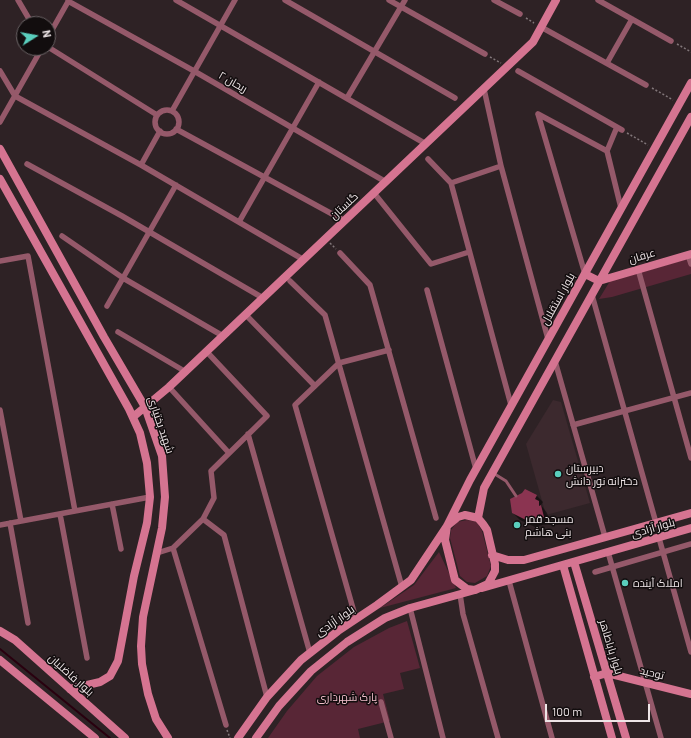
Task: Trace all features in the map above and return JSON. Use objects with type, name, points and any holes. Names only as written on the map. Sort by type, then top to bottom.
[{"type":"main road","name":"گلستان","points":[[133,417],[186,372],[533,42],[556,0]]},
{"type":"main road","name":"بلوار استقلال","points":[[447,526],[511,405],[691,83]]},
{"type":"main road","points":[[478,518],[484,488],[691,117]]},
{"type":"main road","name":"شهید بختیاری","points":[[0,149],[3,161],[145,407],[162,456],[166,497],[162,528],[143,617],[142,664],[148,694],[156,719],[168,738]]},
{"type":"main road","name":"شهید بختیاری","points":[[0,178],[133,417],[140,433],[145,456],[150,497],[147,523],[134,576],[118,661],[110,676],[100,682],[70,688]]},
{"type":"main road","name":"عرفان","points":[[600,281],[638,268],[690,255]]},
{"type":"main road","points":[[585,274],[600,281]]},
{"type":"main road","name":"بلوار آزادی","points":[[492,555],[508,560],[524,560],[691,513]]},
{"type":"main road","points":[[465,515],[478,518],[487,530],[495,571],[493,578],[478,589],[461,586],[452,574],[445,540],[447,526],[458,516],[465,515]]},
{"type":"main road","name":"بلوار آزادی","points":[[238,738],[268,696],[301,660],[411,580],[447,526]]},
{"type":"main road","name":"بلوار آزادی","points":[[256,738],[279,706],[311,670],[346,642],[385,618],[410,608],[691,528]]},
{"type":"main road","name":"بلوار باباطاهر","points":[[574,562],[626,738]]},
{"type":"main road","points":[[563,565],[612,738]]},
{"type":"main road","name":"بلوار فاضلیان","points":[[0,631],[15,640],[125,738]]},
{"type":"main road","points":[[0,660],[95,738]]},
{"type":"main road","points":[[594,677],[607,673]]},
{"type":"main road","name":"توحید","points":[[607,673],[691,694]]},
{"type":"street","points":[[18,0],[27,16]]},
{"type":"street","points":[[176,0],[221,24],[426,144]]},
{"type":"street","points":[[172,111],[235,0]]},
{"type":"street","points":[[285,0],[455,98]]},
{"type":"street","points":[[389,0],[485,54]]},
{"type":"street","points":[[347,98],[405,0]]},
{"type":"street","points":[[494,0],[520,14]]},
{"type":"street","points":[[598,0],[671,41]]},
{"type":"street","points":[[56,23],[69,1]]},
{"type":"street","name":"ریحان ۲","points":[[69,1],[386,182]]},
{"type":"street","points":[[607,63],[632,19]]},
{"type":"street","points":[[541,26],[646,85]]},
{"type":"street","points":[[56,52],[157,115]]},
{"type":"street","points":[[0,122],[38,56]]},
{"type":"street","points":[[0,71],[15,96],[141,165],[304,260]]},
{"type":"street","points":[[518,71],[619,129],[607,151],[621,208]]},
{"type":"street","points":[[239,222],[319,82]]},
{"type":"street","points":[[484,89],[501,166],[548,339]]},
{"type":"street","points":[[162,111],[172,111],[178,119],[176,129],[167,134],[160,131],[155,122],[157,115],[162,111]]},
{"type":"street","points":[[585,274],[538,114],[607,151]]},
{"type":"street","points":[[176,129],[345,221]]},
{"type":"street","points":[[141,165],[160,131]]},
{"type":"street","points":[[428,159],[451,183],[511,405]]},
{"type":"street","points":[[27,164],[263,298]]},
{"type":"street","points":[[451,183],[501,166]]},
{"type":"street","points":[[107,306],[176,186]]},
{"type":"street","points":[[374,193],[431,264],[469,252]]},
{"type":"street","points":[[62,236],[123,278],[223,336]]},
{"type":"street","points":[[340,253],[370,285],[436,518]]},
{"type":"street","points":[[690,255],[691,264]]},
{"type":"street","points":[[0,261],[28,256],[75,511]]},
{"type":"street","points":[[638,268],[691,458]]},
{"type":"street","points":[[290,281],[325,315],[402,587]]},
{"type":"street","points":[[427,290],[476,469]]},
{"type":"street","points":[[592,295],[656,523]]},
{"type":"street","points":[[246,314],[315,386]]},
{"type":"street","points":[[118,332],[186,372]]},
{"type":"street","points":[[356,619],[295,405],[338,364],[389,350]]},
{"type":"street","points":[[157,552],[172,548],[203,518],[214,498],[211,471],[267,416],[206,352]]},
{"type":"street","points":[[555,360],[605,537]]},
{"type":"street","points":[[169,387],[229,453]]},
{"type":"street","points":[[573,425],[691,393]]},
{"type":"street","points":[[0,410],[21,521]]},
{"type":"street","points":[[248,434],[310,652]]},
{"type":"street","points":[[0,525],[150,497]]},
{"type":"street","points":[[112,504],[121,549]]},
{"type":"street","points":[[60,514],[87,658]]},
{"type":"street","points":[[203,518],[224,535],[268,696]]},
{"type":"street","points":[[10,523],[28,623]]},
{"type":"street","points":[[659,538],[691,652]]},
{"type":"street","points":[[595,572],[691,544]]},
{"type":"street","points":[[172,548],[226,725]]},
{"type":"street","points":[[608,552],[661,738]]},
{"type":"street","points":[[509,581],[552,738]]},
{"type":"street","points":[[460,594],[463,614],[498,738]]},
{"type":"street","points":[[410,608],[443,738]]},
{"type":"street","points":[[381,702],[391,738]]},
{"type":"lane","points":[[493,473],[506,481],[516,496]]},
{"type":"path","points":[[520,14],[541,26]]},
{"type":"path","points":[[671,41],[691,52]]},
{"type":"path","points":[[485,54],[507,66]]},
{"type":"path","points":[[646,85],[680,104]]},
{"type":"path","points":[[619,129],[655,148]]},
{"type":"path","points":[[326,238],[340,253]]},
{"type":"shaded area","name":"دبیرستان دخترانه نور دانش","points":[[553,400],[561,402],[590,503],[546,515],[526,444]]},
{"type":"green space","points":[[691,258],[691,274],[612,297],[599,299],[610,281]]},
{"type":"green space","points":[[467,520],[477,522],[482,531],[491,566],[487,576],[475,583],[467,582],[460,576],[450,538],[451,530],[457,522]]},
{"type":"green space","points":[[439,552],[456,588],[380,608],[414,585]]},
{"type":"green space","name":"پارک شهرداری","points":[[407,621],[420,668],[400,673],[404,689],[383,694],[390,721],[358,729],[360,738],[268,738],[287,711],[317,676],[354,647],[389,628]]},
{"type":"building","name":"مسجد قمر بنی هاشم","points":[[525,489],[537,495],[535,499],[539,501],[539,506],[541,505],[544,517],[528,521],[512,513],[510,499],[522,493]]},
{"type":"waterway","points":[[0,649],[110,738]]},
{"type":"place","name":"دبیرستان دخترانه نور دانش","points":[[558,474]]},
{"type":"place","name":"مسجد قمر بنی هاشم","points":[[517,525]]},
{"type":"place","name":"املاک آینده","points":[[625,583]]}]
